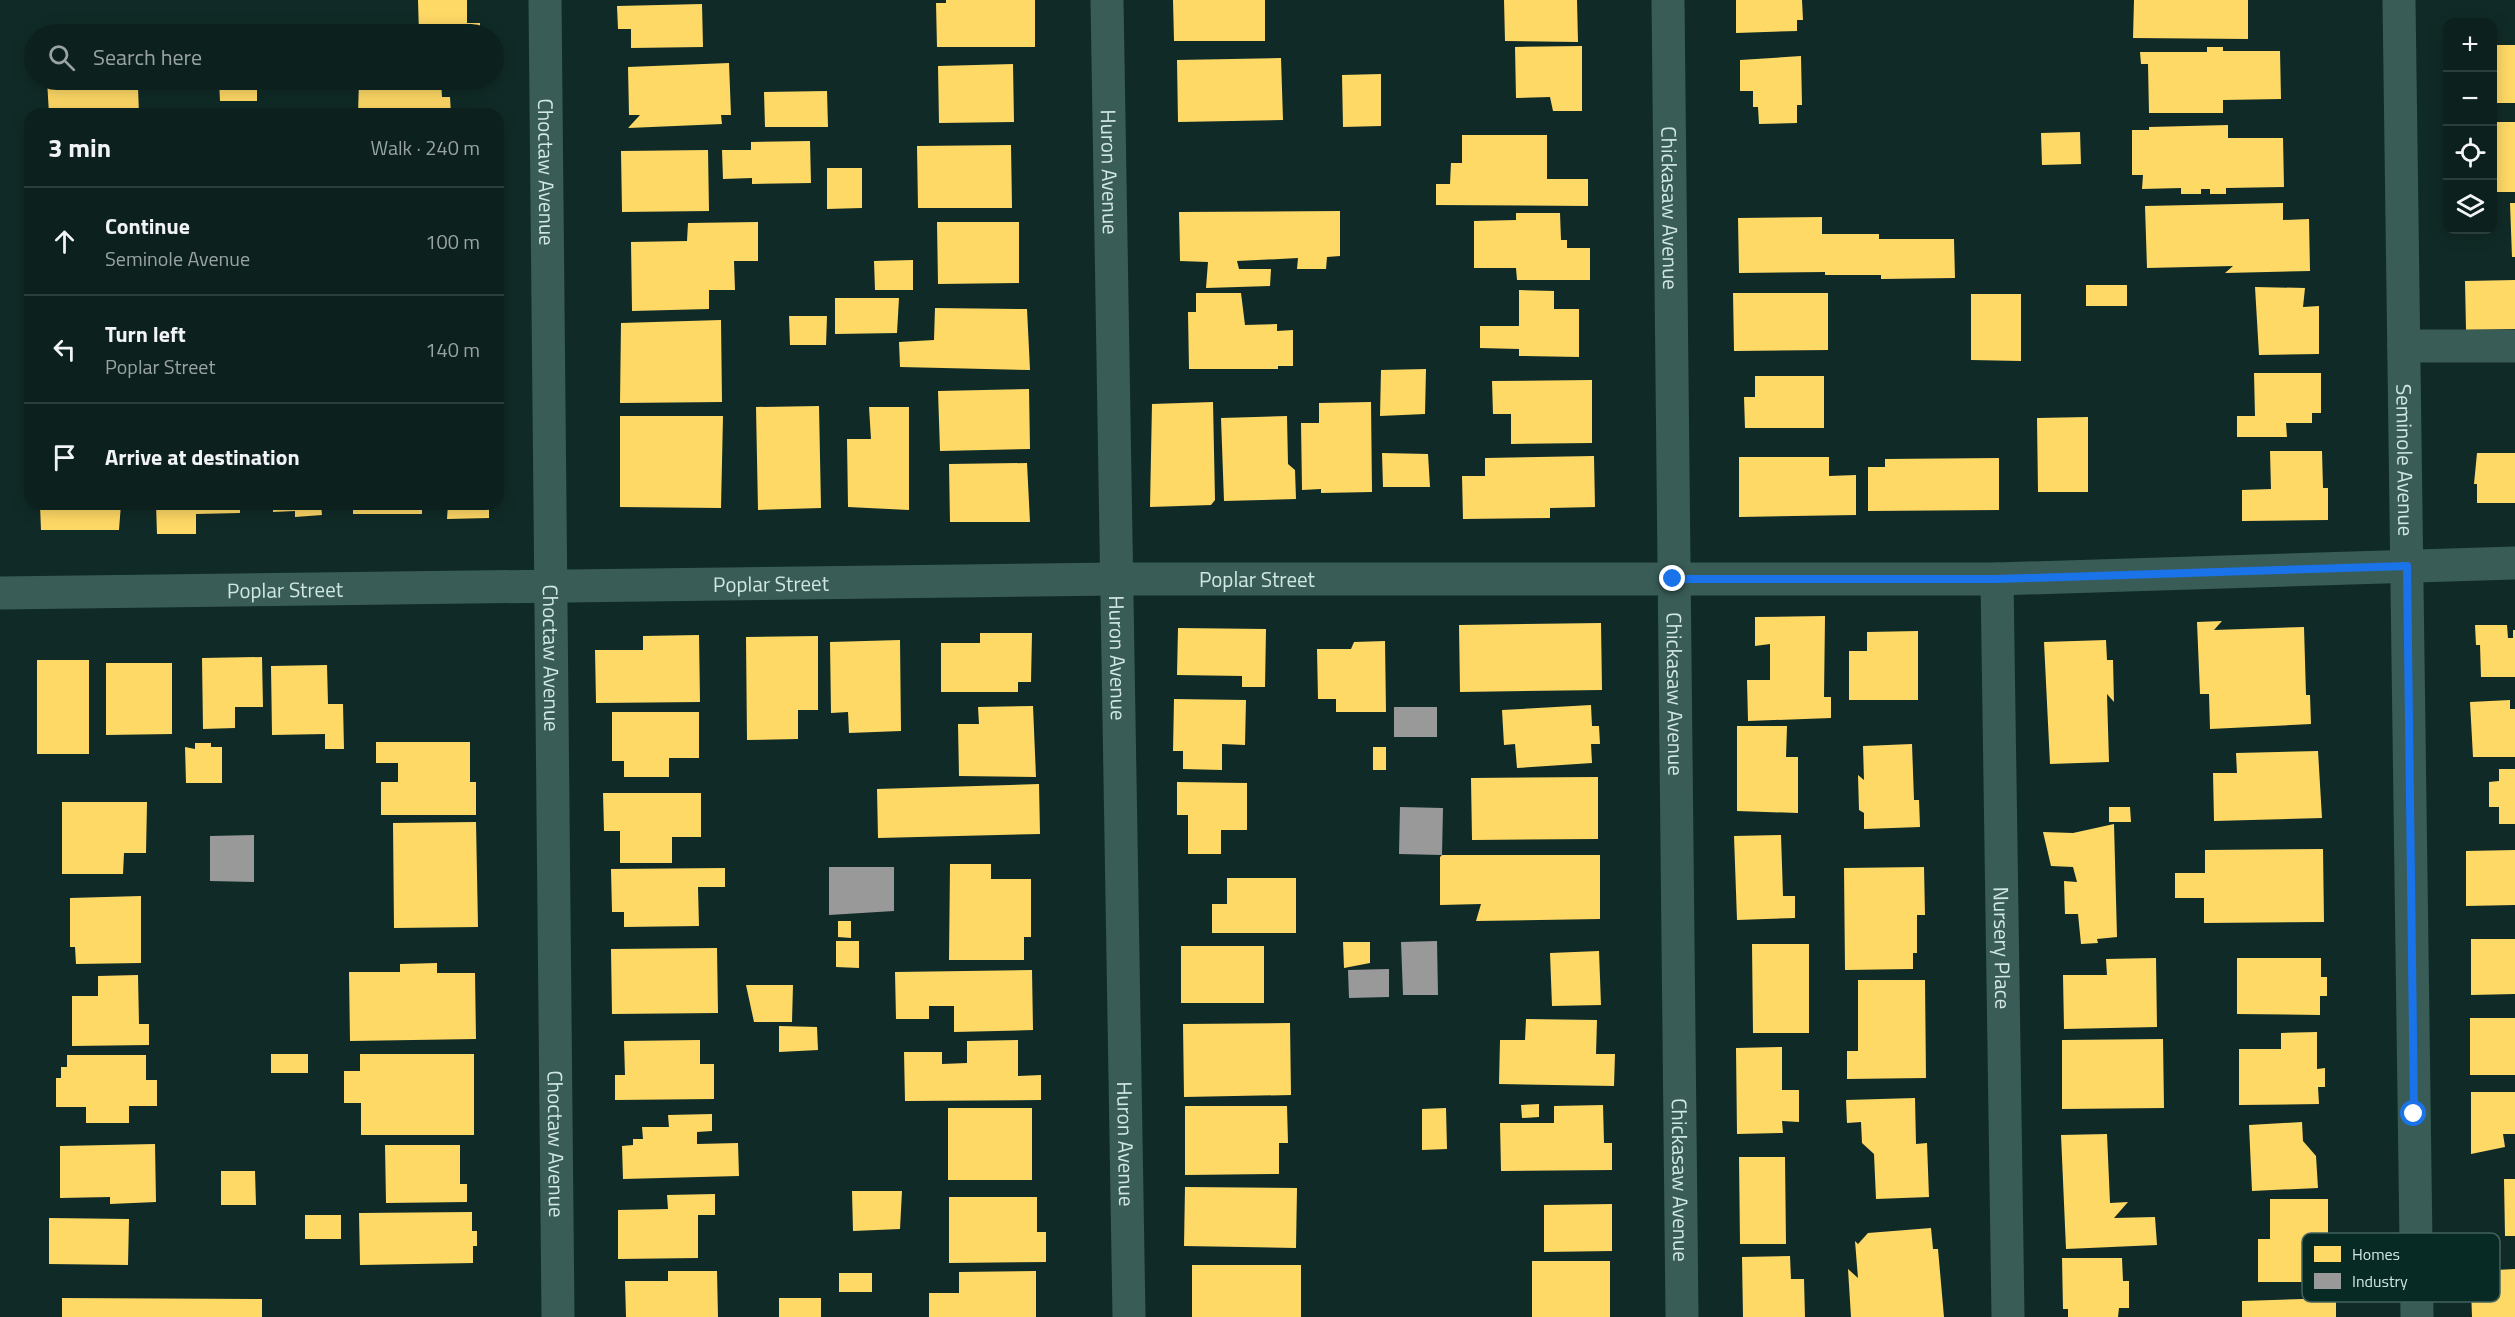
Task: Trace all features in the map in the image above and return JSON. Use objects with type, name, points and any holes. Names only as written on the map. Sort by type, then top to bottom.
[{"type":"street","name":"Choctaw Avenue","points":[[545,0],[558,1317]]},
{"type":"street","name":"Huron Avenue","points":[[1107,0],[1129,1317]]},
{"type":"street","name":"Chickasaw Avenue","points":[[1668,0],[1682,1317]]},
{"type":"street","name":"Seminole Avenue","points":[[2399,0],[2416,1233]]},
{"type":"street","points":[[2404,346],[2515,346]]},
{"type":"street","name":"Poplar Street","points":[[0,593],[1116,579],[1997,579],[2515,563]]},
{"type":"street","name":"Nursery Place","points":[[1997,579],[2008,1317]]},
{"type":"street","name":"Seminole Avenue","points":[[2417,1302],[2417,1317]]},
{"type":"building: Homes","points":[[418,0],[467,0],[467,23],[480,23],[480,24],[419,24]]},
{"type":"building: Homes","points":[[946,0],[1035,0],[1035,47],[937,47],[936,3],[946,3]]},
{"type":"building: Homes","points":[[1173,0],[1265,0],[1265,41],[1174,41]]},
{"type":"building: Homes","points":[[1504,0],[1577,0],[1578,42],[1505,41]]},
{"type":"building: Homes","points":[[1736,0],[1802,0],[1803,20],[1797,20],[1797,31],[1736,33]]},
{"type":"building: Homes","points":[[2134,0],[2248,0],[2248,39],[2133,38]]},
{"type":"building: Homes","points":[[702,4],[703,47],[631,48],[631,29],[618,29],[617,6]]},
{"type":"building: Homes","points":[[2497,45],[2515,45],[2515,103],[2497,103]]},
{"type":"building: Homes","points":[[1582,46],[1582,111],[1553,111],[1550,97],[1516,98],[1515,47]]},
{"type":"building: Homes","points":[[2207,47],[2223,47],[2223,51],[2280,51],[2281,99],[2223,100],[2223,113],[2149,113],[2148,64],[2141,64],[2140,52],[2207,52]]},
{"type":"building: Homes","points":[[1801,56],[1802,105],[1797,105],[1797,123],[1759,124],[1758,107],[1753,107],[1753,91],[1740,91],[1740,60]]},
{"type":"building: Homes","points":[[1281,58],[1283,120],[1178,122],[1177,60]]},
{"type":"building: Homes","points":[[729,63],[731,115],[721,115],[722,124],[628,128],[640,115],[629,115],[628,67]]},
{"type":"building: Homes","points":[[1013,64],[1014,122],[939,123],[938,66]]},
{"type":"building: Homes","points":[[1381,74],[1381,126],[1343,127],[1342,75]]},
{"type":"building: Homes","points":[[48,90],[138,90],[139,108],[49,108]]},
{"type":"building: Homes","points":[[219,90],[257,90],[257,101],[220,101]]},
{"type":"building: Homes","points":[[359,90],[442,90],[442,97],[450,97],[451,108],[358,108]]},
{"type":"building: Homes","points":[[827,91],[828,127],[765,127],[764,92]]},
{"type":"building: Homes","points":[[2497,122],[2515,122],[2515,192],[2497,192]]},
{"type":"building: Homes","points":[[2228,125],[2228,138],[2283,138],[2284,187],[2226,188],[2226,194],[2210,194],[2210,189],[2201,189],[2201,194],[2181,194],[2181,188],[2142,189],[2143,175],[2132,175],[2132,130],[2149,130],[2149,127]]},
{"type":"building: Homes","points":[[2080,132],[2081,164],[2042,165],[2041,133]]},
{"type":"building: Homes","points":[[1462,135],[1547,135],[1547,179],[1588,179],[1588,206],[1436,205],[1436,184],[1450,184],[1451,163],[1462,163]]},
{"type":"building: Homes","points":[[810,141],[811,183],[752,184],[752,178],[723,179],[722,150],[751,150],[751,142]]},
{"type":"building: Homes","points":[[1011,145],[1012,208],[918,208],[917,146]]},
{"type":"building: Homes","points":[[708,150],[709,211],[622,212],[621,151]]},
{"type":"building: Homes","points":[[827,168],[862,168],[862,208],[827,209]]},
{"type":"building: Homes","points":[[2283,203],[2283,220],[2309,219],[2310,271],[2225,273],[2233,266],[2147,268],[2145,206]]},
{"type":"building: Homes","points":[[2510,203],[2515,203],[2515,257],[2512,257]]},
{"type":"building: Homes","points":[[1340,211],[1340,256],[1327,257],[1326,269],[1297,269],[1298,258],[1237,261],[1239,269],[1271,269],[1270,286],[1206,288],[1208,262],[1180,261],[1179,212]]},
{"type":"building: Homes","points":[[1516,213],[1560,213],[1561,240],[1567,240],[1567,248],[1590,248],[1590,280],[1517,280],[1516,268],[1474,268],[1474,221],[1516,220]]},
{"type":"building: Homes","points":[[1822,217],[1822,234],[1879,234],[1879,239],[1954,239],[1955,278],[1881,279],[1881,275],[1825,275],[1825,272],[1739,273],[1738,218]]},
{"type":"building: Homes","points":[[758,222],[758,261],[734,261],[735,290],[709,290],[709,309],[632,311],[631,242],[687,241],[688,223]]},
{"type":"building: Homes","points":[[937,222],[1019,222],[1019,283],[938,284]]},
{"type":"building: Homes","points":[[913,260],[913,290],[875,290],[874,261]]},
{"type":"building: Homes","points":[[2515,280],[2515,329],[2466,330],[2465,281]]},
{"type":"building: Homes","points":[[2086,285],[2127,285],[2127,306],[2086,306]]},
{"type":"building: Homes","points":[[2255,287],[2305,288],[2303,307],[2319,306],[2319,354],[2259,355]]},
{"type":"building: Homes","points":[[1519,290],[1554,291],[1554,309],[1579,309],[1579,357],[1519,356],[1519,349],[1480,348],[1480,326],[1519,326]]},
{"type":"building: Homes","points":[[1196,293],[1241,293],[1245,325],[1277,324],[1277,331],[1293,330],[1293,366],[1278,366],[1278,369],[1189,369],[1188,312],[1196,312]]},
{"type":"building: Homes","points":[[1733,293],[1828,293],[1828,350],[1734,351]]},
{"type":"building: Homes","points":[[1971,294],[2021,294],[2021,361],[1971,360]]},
{"type":"building: Homes","points":[[835,298],[899,298],[897,333],[835,334]]},
{"type":"building: Homes","points":[[935,308],[1027,309],[1030,370],[900,367],[899,342],[934,340]]},
{"type":"building: Homes","points":[[789,316],[827,316],[826,345],[790,345]]},
{"type":"building: Homes","points":[[721,320],[722,402],[620,403],[621,323]]},
{"type":"building: Homes","points":[[1426,369],[1425,414],[1380,416],[1381,370]]},
{"type":"building: Homes","points":[[2254,373],[2321,373],[2321,413],[2312,413],[2312,423],[2286,423],[2287,437],[2237,437],[2237,416],[2255,416]]},
{"type":"building: Homes","points":[[1755,376],[1824,376],[1824,428],[1745,428],[1744,397],[1755,397]]},
{"type":"building: Homes","points":[[1592,380],[1592,443],[1511,444],[1511,414],[1493,414],[1492,381]]},
{"type":"building: Homes","points":[[1029,389],[1030,449],[940,451],[938,391]]},
{"type":"building: Homes","points":[[1213,402],[1215,500],[1211,505],[1150,507],[1152,404]]},
{"type":"building: Homes","points":[[1371,402],[1372,492],[1321,493],[1321,489],[1302,490],[1301,423],[1319,423],[1319,403]]},
{"type":"building: Homes","points":[[819,406],[821,508],[758,510],[756,407]]},
{"type":"building: Homes","points":[[869,407],[909,407],[909,510],[848,507],[847,439],[871,439]]},
{"type":"building: Homes","points":[[620,416],[723,416],[721,508],[620,507]]},
{"type":"building: Homes","points":[[1287,416],[1288,464],[1295,470],[1296,499],[1224,501],[1221,418]]},
{"type":"building: Homes","points":[[2088,417],[2088,492],[2038,492],[2037,418]]},
{"type":"building: Homes","points":[[2270,451],[2322,451],[2323,488],[2328,488],[2328,520],[2242,521],[2242,490],[2271,489]]},
{"type":"building: Homes","points":[[1382,453],[1428,454],[1430,487],[1383,487]]},
{"type":"building: Homes","points":[[2477,453],[2515,453],[2515,503],[2477,503],[2477,484],[2474,484]]},
{"type":"building: Homes","points":[[1594,456],[1595,507],[1550,508],[1550,518],[1463,519],[1462,476],[1485,476],[1485,458]]},
{"type":"building: Homes","points":[[1739,457],[1829,457],[1829,476],[1856,475],[1856,515],[1739,517]]},
{"type":"building: Homes","points":[[1999,458],[1999,510],[1868,511],[1868,467],[1885,467],[1885,459]]},
{"type":"building: Homes","points":[[1027,463],[1030,522],[950,522],[949,464]]},
{"type":"building: Homes","points":[[40,510],[121,510],[119,530],[41,530]]},
{"type":"building: Homes","points":[[156,510],[240,510],[240,513],[196,514],[196,534],[157,534]]},
{"type":"building: Homes","points":[[273,510],[322,510],[322,515],[295,517],[295,511],[273,512]]},
{"type":"building: Homes","points":[[353,510],[422,510],[422,514],[353,514]]},
{"type":"building: Homes","points":[[448,510],[489,510],[489,518],[447,519]]},
{"type":"building: Homes","points":[[1825,616],[1824,697],[1831,697],[1831,718],[1748,721],[1747,680],[1770,680],[1770,644],[1755,646],[1755,617]]},
{"type":"building: Homes","points":[[2222,621],[2214,630],[2304,627],[2306,695],[2310,695],[2311,724],[2210,729],[2209,694],[2200,694],[2197,622]]},
{"type":"building: Homes","points":[[1601,623],[1602,690],[1460,692],[1459,625]]},
{"type":"building: Homes","points":[[2475,625],[2507,625],[2508,638],[2513,638],[2513,630],[2515,630],[2515,677],[2481,677],[2480,645],[2476,645]]},
{"type":"building: Homes","points":[[1178,628],[1266,629],[1265,687],[1242,687],[1242,676],[1177,675]]},
{"type":"building: Homes","points":[[1918,631],[1918,700],[1849,700],[1849,651],[1867,651],[1867,632]]},
{"type":"building: Homes","points":[[980,633],[1032,633],[1031,682],[1018,682],[1018,692],[941,692],[941,643],[980,643]]},
{"type":"building: Homes","points":[[699,635],[700,702],[596,703],[595,650],[643,650],[643,636]]},
{"type":"building: Homes","points":[[818,636],[818,710],[798,710],[798,739],[747,740],[746,637]]},
{"type":"building: Homes","points":[[900,640],[901,731],[849,733],[848,712],[831,713],[830,642]]},
{"type":"building: Homes","points":[[2106,640],[2107,660],[2113,660],[2114,702],[2107,694],[2109,762],[2050,764],[2044,642]]},
{"type":"building: Homes","points":[[1385,641],[1386,712],[1336,712],[1336,699],[1318,699],[1317,649],[1351,649],[1354,642]]},
{"type":"building: Homes","points":[[262,657],[263,707],[235,707],[235,728],[203,729],[202,658]]},
{"type":"building: Homes","points":[[37,660],[89,660],[89,754],[37,754]]},
{"type":"building: Homes","points":[[106,663],[172,663],[172,734],[106,735]]},
{"type":"building: Homes","points":[[327,665],[328,704],[343,704],[344,749],[325,749],[325,734],[272,735],[271,666]]},
{"type":"building: Homes","points":[[1174,699],[1246,700],[1245,745],[1222,744],[1222,770],[1183,769],[1183,751],[1173,751]]},
{"type":"building: Homes","points":[[2510,700],[2510,709],[2515,709],[2515,757],[2473,757],[2470,702]]},
{"type":"building: Homes","points":[[1591,705],[1592,726],[1599,726],[1600,744],[1591,744],[1592,763],[1517,768],[1515,744],[1504,745],[1502,710]]},
{"type":"building: Homes","points":[[1033,706],[1036,777],[959,776],[958,724],[979,724],[978,707]]},
{"type":"building: Homes","points":[[612,712],[699,712],[699,758],[669,758],[669,777],[624,777],[624,761],[612,761]]},
{"type":"building: Homes","points":[[1737,726],[1787,726],[1786,757],[1798,757],[1798,813],[1737,811]]},
{"type":"building: Homes","points":[[376,742],[470,742],[470,782],[476,782],[476,815],[381,815],[381,782],[398,782],[398,763],[376,763]]},
{"type":"building: Homes","points":[[195,743],[211,743],[211,747],[222,747],[222,783],[186,783],[185,747],[195,749]]},
{"type":"building: Homes","points":[[1912,744],[1914,800],[1919,800],[1920,827],[1864,829],[1864,813],[1859,810],[1858,775],[1864,780],[1863,746]]},
{"type":"building: Homes","points":[[1373,747],[1386,747],[1386,770],[1373,770]]},
{"type":"building: Homes","points":[[2318,751],[2322,818],[2214,821],[2213,773],[2237,773],[2236,753]]},
{"type":"building: Homes","points":[[2499,769],[2515,769],[2515,824],[2499,824],[2499,807],[2489,807],[2489,782],[2499,781]]},
{"type":"building: Homes","points":[[1598,777],[1598,839],[1472,840],[1471,778]]},
{"type":"building: Homes","points":[[1177,782],[1247,783],[1247,830],[1221,830],[1221,854],[1188,854],[1188,815],[1177,815]]},
{"type":"building: Homes","points":[[1039,784],[1040,834],[878,838],[877,789]]},
{"type":"building: Homes","points":[[603,793],[701,793],[701,837],[672,837],[672,863],[620,863],[620,831],[604,831]]},
{"type":"building: Homes","points":[[62,802],[147,802],[146,853],[124,853],[123,874],[62,874]]},
{"type":"building: Homes","points":[[2109,807],[2130,807],[2131,822],[2109,822]]},
{"type":"building: Homes","points":[[476,822],[478,927],[394,928],[393,823]]},
{"type":"building: Homes","points":[[2114,824],[2117,937],[2097,939],[2098,943],[2081,944],[2078,914],[2065,914],[2064,881],[2077,882],[2073,867],[2051,866],[2043,832],[2073,833]]},
{"type":"building: Homes","points":[[1781,835],[1783,896],[1795,896],[1795,918],[1737,920],[1734,836]]},
{"type":"building: Homes","points":[[2323,849],[2324,922],[2204,923],[2204,898],[2175,898],[2175,873],[2205,873],[2205,850]]},
{"type":"building: Homes","points":[[2515,850],[2515,905],[2466,906],[2466,851]]},
{"type":"building: Homes","points":[[1442,855],[1600,855],[1600,919],[1476,921],[1481,904],[1440,905],[1440,857]]},
{"type":"building: Homes","points":[[950,864],[991,864],[991,879],[1031,879],[1031,937],[1024,937],[1024,960],[949,960]]},
{"type":"building: Homes","points":[[1924,867],[1925,915],[1917,915],[1917,953],[1913,953],[1913,969],[1845,970],[1844,868]]},
{"type":"building: Homes","points":[[725,868],[725,887],[698,887],[699,926],[624,927],[624,912],[612,912],[611,869]]},
{"type":"building: Homes","points":[[1227,878],[1296,878],[1296,933],[1212,933],[1212,904],[1227,904]]},
{"type":"building: Homes","points":[[141,896],[141,963],[76,964],[75,947],[70,947],[70,898]]},
{"type":"building: Homes","points":[[838,921],[851,921],[851,938],[838,937]]},
{"type":"building: Homes","points":[[2471,939],[2515,939],[2515,994],[2471,995]]},
{"type":"building: Homes","points":[[836,941],[859,941],[859,968],[836,967]]},
{"type":"building: Homes","points":[[1343,942],[1370,942],[1370,963],[1344,968]]},
{"type":"building: Homes","points":[[1752,944],[1809,944],[1809,1033],[1753,1033]]},
{"type":"building: Homes","points":[[1181,946],[1264,946],[1264,1003],[1181,1003]]},
{"type":"building: Homes","points":[[717,948],[718,1013],[612,1014],[611,949]]},
{"type":"building: Homes","points":[[1599,951],[1601,1005],[1552,1006],[1550,953]]},
{"type":"building: Homes","points":[[2156,958],[2157,1027],[2064,1029],[2063,975],[2107,975],[2106,959]]},
{"type":"building: Homes","points":[[2237,958],[2321,958],[2321,977],[2327,977],[2327,996],[2320,996],[2320,1015],[2237,1014]]},
{"type":"building: Homes","points":[[437,963],[437,973],[475,973],[476,1039],[350,1041],[349,972],[400,972],[400,964]]},
{"type":"building: Homes","points":[[1032,970],[1033,1030],[954,1032],[954,1006],[929,1006],[929,1019],[896,1019],[895,972]]},
{"type":"building: Homes","points":[[138,975],[139,1024],[149,1024],[149,1045],[72,1046],[72,996],[98,996],[98,976]]},
{"type":"building: Homes","points":[[1858,980],[1925,980],[1926,1078],[1847,1079],[1847,1051],[1858,1051]]},
{"type":"building: Homes","points":[[746,985],[793,985],[792,1022],[754,1022]]},
{"type":"building: Homes","points":[[2470,1018],[2515,1018],[2515,1075],[2470,1075]]},
{"type":"building: Homes","points":[[1526,1019],[1597,1020],[1596,1054],[1615,1054],[1614,1086],[1499,1084],[1500,1040],[1525,1040]]},
{"type":"building: Homes","points":[[1290,1023],[1291,1095],[1184,1097],[1183,1024]]},
{"type":"building: Homes","points":[[779,1026],[817,1027],[818,1050],[779,1052]]},
{"type":"building: Homes","points":[[2317,1032],[2317,1069],[2325,1068],[2325,1087],[2318,1087],[2319,1104],[2239,1105],[2239,1049],[2281,1049],[2281,1033]]},
{"type":"building: Homes","points":[[2163,1039],[2164,1108],[2062,1109],[2062,1040]]},
{"type":"building: Homes","points":[[700,1040],[700,1064],[714,1064],[714,1099],[615,1100],[615,1075],[625,1075],[624,1041]]},
{"type":"building: Homes","points":[[1018,1040],[1018,1076],[1041,1075],[1041,1100],[905,1101],[904,1052],[942,1052],[942,1064],[967,1063],[967,1041]]},
{"type":"building: Homes","points":[[1782,1047],[1782,1090],[1799,1090],[1799,1122],[1782,1121],[1783,1133],[1737,1134],[1736,1048]]},
{"type":"building: Homes","points":[[271,1054],[308,1054],[308,1073],[271,1073]]},
{"type":"building: Homes","points":[[360,1054],[474,1054],[474,1135],[361,1135],[361,1103],[344,1103],[344,1071],[360,1071]]},
{"type":"building: Homes","points":[[67,1055],[146,1055],[146,1080],[157,1080],[157,1106],[129,1106],[129,1123],[86,1123],[86,1107],[56,1107],[56,1078],[61,1078],[61,1067],[67,1067]]},
{"type":"building: Homes","points":[[2471,1092],[2515,1092],[2515,1134],[2503,1134],[2505,1147],[2471,1154]]},
{"type":"building: Homes","points":[[1915,1098],[1916,1144],[1927,1143],[1929,1197],[1876,1199],[1874,1154],[1862,1143],[1861,1122],[1847,1123],[1846,1100]]},
{"type":"building: Homes","points":[[1539,1104],[1539,1117],[1522,1118],[1521,1105]]},
{"type":"building: Homes","points":[[1603,1105],[1604,1143],[1612,1143],[1612,1170],[1501,1171],[1500,1123],[1554,1123],[1554,1106]]},
{"type":"building: Homes","points":[[1185,1106],[1287,1106],[1288,1143],[1279,1143],[1279,1174],[1185,1175]]},
{"type":"building: Homes","points":[[948,1108],[1032,1108],[1032,1180],[948,1180]]},
{"type":"building: Homes","points":[[1446,1108],[1447,1149],[1422,1150],[1422,1109]]},
{"type":"building: Homes","points":[[712,1114],[712,1131],[697,1132],[697,1144],[738,1143],[739,1176],[623,1179],[622,1146],[633,1145],[633,1139],[643,1139],[642,1127],[669,1127],[668,1115]]},
{"type":"building: Homes","points":[[2302,1122],[2303,1141],[2316,1156],[2318,1188],[2252,1191],[2249,1125]]},
{"type":"building: Homes","points":[[2107,1134],[2110,1203],[2128,1202],[2114,1218],[2155,1217],[2157,1245],[2066,1249],[2061,1135]]},
{"type":"building: Homes","points":[[155,1144],[156,1202],[110,1204],[110,1197],[60,1198],[60,1146]]},
{"type":"building: Homes","points":[[385,1145],[460,1145],[460,1184],[467,1184],[467,1202],[386,1203]]},
{"type":"building: Homes","points":[[1739,1157],[1785,1157],[1786,1244],[1740,1244]]},
{"type":"building: Homes","points":[[221,1171],[255,1171],[256,1205],[221,1205]]},
{"type":"building: Homes","points":[[2504,1179],[2515,1179],[2515,1236],[2505,1236]]},
{"type":"building: Homes","points":[[1185,1187],[1297,1188],[1296,1248],[1184,1246]]},
{"type":"building: Homes","points":[[852,1191],[902,1191],[900,1229],[853,1231]]},
{"type":"building: Homes","points":[[715,1194],[715,1215],[698,1215],[698,1258],[618,1259],[618,1210],[668,1209],[667,1195]]},
{"type":"building: Homes","points":[[949,1197],[1037,1197],[1037,1232],[1046,1232],[1046,1262],[949,1263]]},
{"type":"building: Homes","points":[[2270,1199],[2328,1199],[2328,1233],[2302,1233],[2302,1282],[2258,1282],[2258,1239],[2270,1239]]},
{"type":"building: Homes","points":[[1612,1204],[1612,1251],[1544,1252],[1544,1205]]},
{"type":"building: Homes","points":[[472,1212],[472,1231],[477,1231],[477,1246],[473,1246],[473,1263],[360,1265],[359,1213]]},
{"type":"building: Homes","points":[[305,1215],[341,1215],[341,1239],[305,1239]]},
{"type":"building: Homes","points":[[49,1218],[129,1219],[128,1265],[49,1264]]},
{"type":"building: Homes","points":[[1931,1228],[1933,1249],[1938,1249],[1944,1317],[1851,1317],[1848,1269],[1858,1278],[1855,1241],[1858,1244],[1868,1233]]},
{"type":"building: Homes","points":[[1790,1256],[1791,1279],[1804,1279],[1805,1317],[1743,1317],[1742,1257]]},
{"type":"building: Homes","points":[[2062,1258],[2122,1258],[2123,1281],[2129,1281],[2129,1308],[2119,1308],[2118,1317],[2068,1317],[2068,1309],[2063,1309]]},
{"type":"building: Homes","points":[[1532,1261],[1610,1261],[1610,1317],[1532,1317]]},
{"type":"building: Homes","points":[[1192,1265],[1301,1265],[1301,1317],[1192,1317]]},
{"type":"building: Homes","points":[[2515,1269],[2515,1317],[2472,1317],[2471,1302],[2500,1302],[2500,1270]]},
{"type":"building: Homes","points":[[668,1271],[717,1271],[718,1317],[626,1317],[625,1281],[668,1281]]},
{"type":"building: Homes","points":[[1036,1271],[1036,1317],[929,1317],[929,1293],[959,1293],[959,1272]]},
{"type":"building: Homes","points":[[839,1273],[872,1273],[872,1292],[839,1292]]},
{"type":"building: Homes","points":[[62,1298],[262,1299],[262,1317],[62,1317]]},
{"type":"building: Homes","points":[[779,1298],[821,1298],[821,1317],[779,1317]]},
{"type":"building: Homes","points":[[2302,1299],[2302,1302],[2336,1302],[2336,1317],[2242,1317],[2242,1301]]},
{"type":"building: Industry","points":[[1394,707],[1437,707],[1437,737],[1394,737]]},
{"type":"building: Industry","points":[[1400,807],[1443,808],[1442,855],[1399,854]]},
{"type":"building: Industry","points":[[254,835],[254,882],[210,881],[210,836]]},
{"type":"building: Industry","points":[[829,867],[894,867],[894,911],[829,915]]},
{"type":"building: Industry","points":[[1437,941],[1438,995],[1403,995],[1401,942]]},
{"type":"building: Industry","points":[[1389,969],[1389,997],[1349,998],[1348,970]]},
{"type":"route","points":[[1673,579],[1997,579],[2407,566],[2414,1114]]}]
